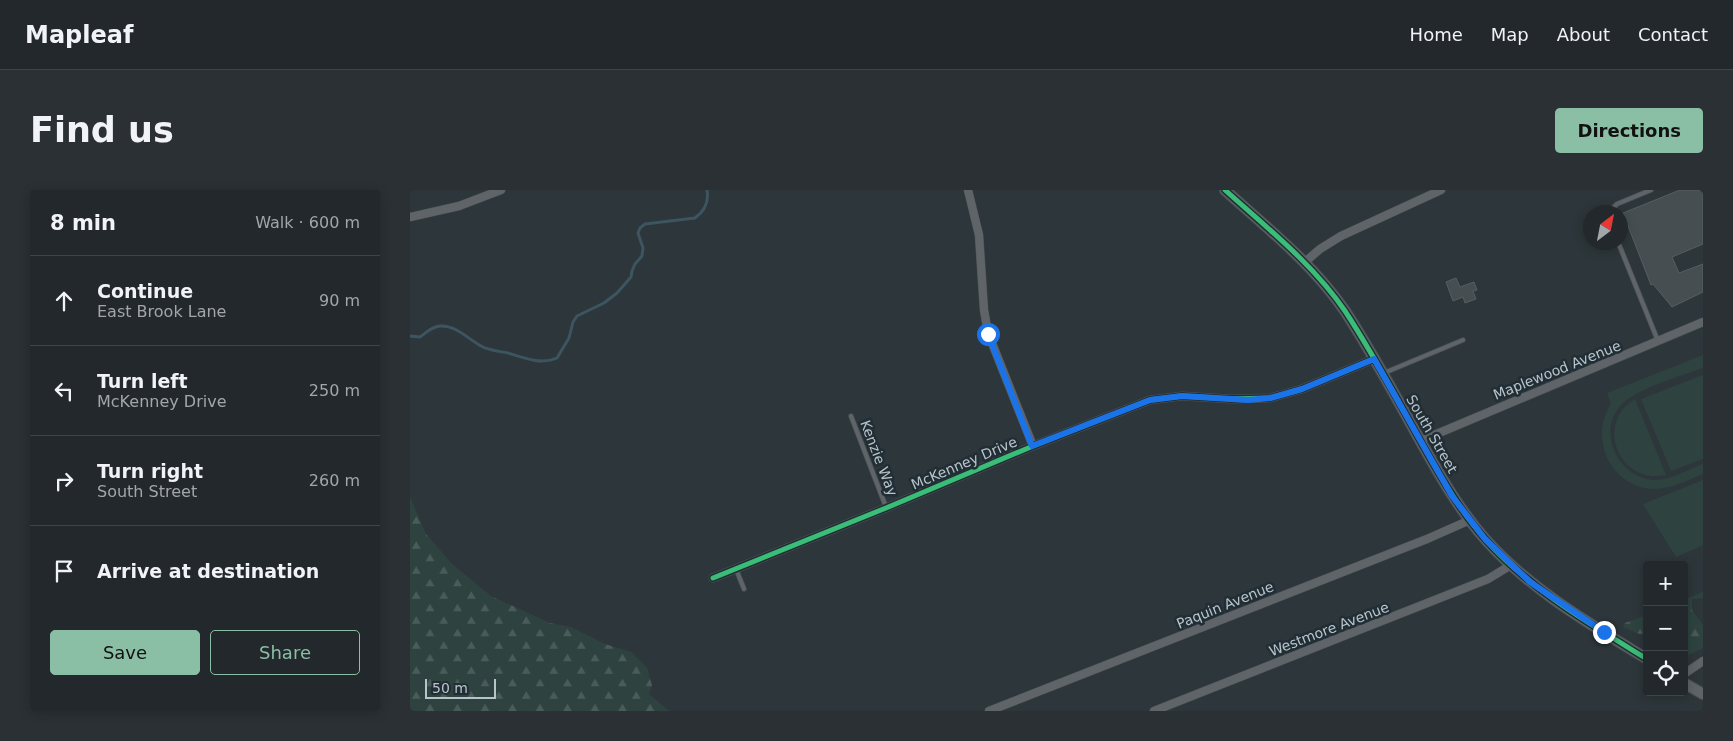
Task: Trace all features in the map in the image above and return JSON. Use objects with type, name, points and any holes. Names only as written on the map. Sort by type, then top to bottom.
[{"type":"street","points":[[410,216],[443,211],[501,190]]},
{"type":"street","points":[[968,190],[979,235],[984,310],[988,334],[1032,446]]},
{"type":"street","name":"South Street","points":[[1225,190],[1305,262],[1338,302],[1374,359],[1452,496],[1485,539],[1511,565],[1543,591],[1643,656]]},
{"type":"street","points":[[1305,262],[1320,249],[1341,236],[1441,190]]},
{"type":"street","name":"Maplewood Avenue","points":[[1420,441],[1703,322]]},
{"type":"street","name":"McKenney Drive","points":[[713,578],[1032,446],[1150,400],[1182,396],[1248,400],[1270,398],[1302,389],[1374,359]]},
{"type":"street","name":"Paquin Avenue","points":[[989,711],[1409,546],[1470,520]]},
{"type":"street","name":"Westmore Avenue","points":[[1154,711],[1488,579],[1511,565]]},
{"type":"street","points":[[1688,671],[1703,661]]},
{"type":"street","points":[[1688,685],[1703,694]]},
{"type":"lane","points":[[1616,205],[1651,190]]},
{"type":"lane","points":[[1621,250],[1658,342]]},
{"type":"lane","points":[[1382,374],[1463,340]]},
{"type":"lane","name":"Kenzie Way","points":[[851,416],[886,508]]},
{"type":"lane","points":[[736,568],[744,589]]},
{"type":"green space","points":[[1703,355],[1703,368],[1660,383],[1638,393],[1622,404],[1614,415],[1611,426],[1611,438],[1614,450],[1620,461],[1640,477],[1652,480],[1665,479],[1703,464],[1703,474],[1661,489],[1640,486],[1626,480],[1616,471],[1608,459],[1603,446],[1604,418],[1611,404],[1607,393]]},
{"type":"green space","points":[[1703,375],[1703,459],[1671,471],[1641,399]]},
{"type":"green space","points":[[1635,399],[1666,475],[1649,476],[1636,471],[1625,462],[1618,450],[1614,436],[1616,422],[1623,410]]},
{"type":"green space","points":[[1703,480],[1703,545],[1676,557],[1643,504]]},
{"type":"green space","points":[[410,497],[426,534],[452,564],[491,596],[550,623],[571,627],[605,644],[631,652],[647,668],[652,685],[649,694],[669,711],[410,711]]},
{"type":"green space","points":[[1703,592],[1703,598],[1692,599],[1692,610],[1703,625],[1703,648],[1688,655],[1688,606],[1688,598]]},
{"type":"green space","points":[[1643,616],[1643,634],[1639,634],[1623,627],[1625,623]]},
{"type":"building","points":[[1680,190],[1703,190],[1703,244],[1672,257],[1679,273],[1703,264],[1703,292],[1672,307],[1653,284],[1651,285],[1628,226],[1628,211]]},
{"type":"building","points":[[1456,278],[1460,287],[1474,282],[1477,290],[1473,291],[1476,299],[1465,303],[1463,297],[1453,301],[1446,282]]},
{"type":"waterway","points":[[410,336],[420,337],[434,327],[446,326],[457,330],[481,346],[491,350],[539,361],[557,358],[569,338],[573,322],[577,316],[604,303],[617,293],[631,277],[635,264],[642,256],[643,248],[638,233],[640,228],[645,224],[695,218],[706,206],[707,190]]},
{"type":"cycle path","points":[[1225,190],[1304,262],[1345,311],[1460,507],[1486,540],[1522,575],[1562,605],[1643,656]]},
{"type":"cycle path","points":[[713,578],[1033,446],[1150,400],[1182,396],[1231,399],[1270,398],[1302,389],[1374,359]]},
{"type":"route","points":[[988,334],[1032,446],[1150,400],[1171,396],[1248,400],[1282,396],[1374,359],[1452,496],[1485,539],[1530,582],[1570,611],[1604,632]]}]
